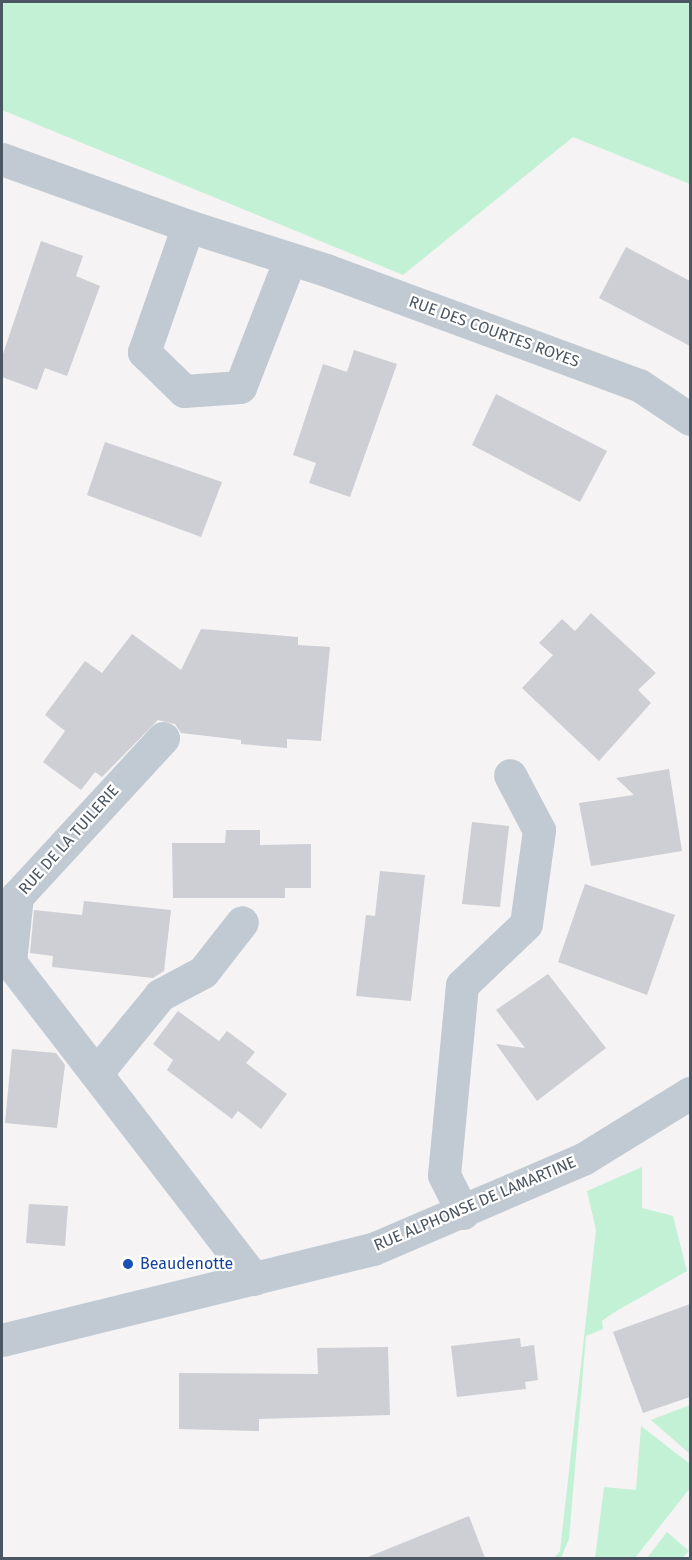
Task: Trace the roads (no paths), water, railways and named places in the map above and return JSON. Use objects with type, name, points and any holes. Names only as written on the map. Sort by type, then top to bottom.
[{"type":"street","name":"RUE DES COURTES ROYES","points":[[2,159],[188,226],[290,259],[639,385],[690,419]]},
{"type":"street","points":[[188,226],[144,352],[184,391],[240,387],[290,259]]},
{"type":"street","name":"RUE DE LA TUILERIE","points":[[163,738],[17,896],[10,962],[98,1071],[254,1279]]},
{"type":"street","points":[[463,1214],[444,1175],[462,985],[526,924],[538,830],[510,775]]},
{"type":"street","points":[[98,1071],[160,995],[203,972],[242,922]]},
{"type":"street","name":"RUE ALPHONSE DE LAMARTINE","points":[[2,1340],[373,1249],[463,1214],[583,1159],[687,1103]]},
{"type":"place","name":"Beaudenotte","points":[[128,1264]]}]
